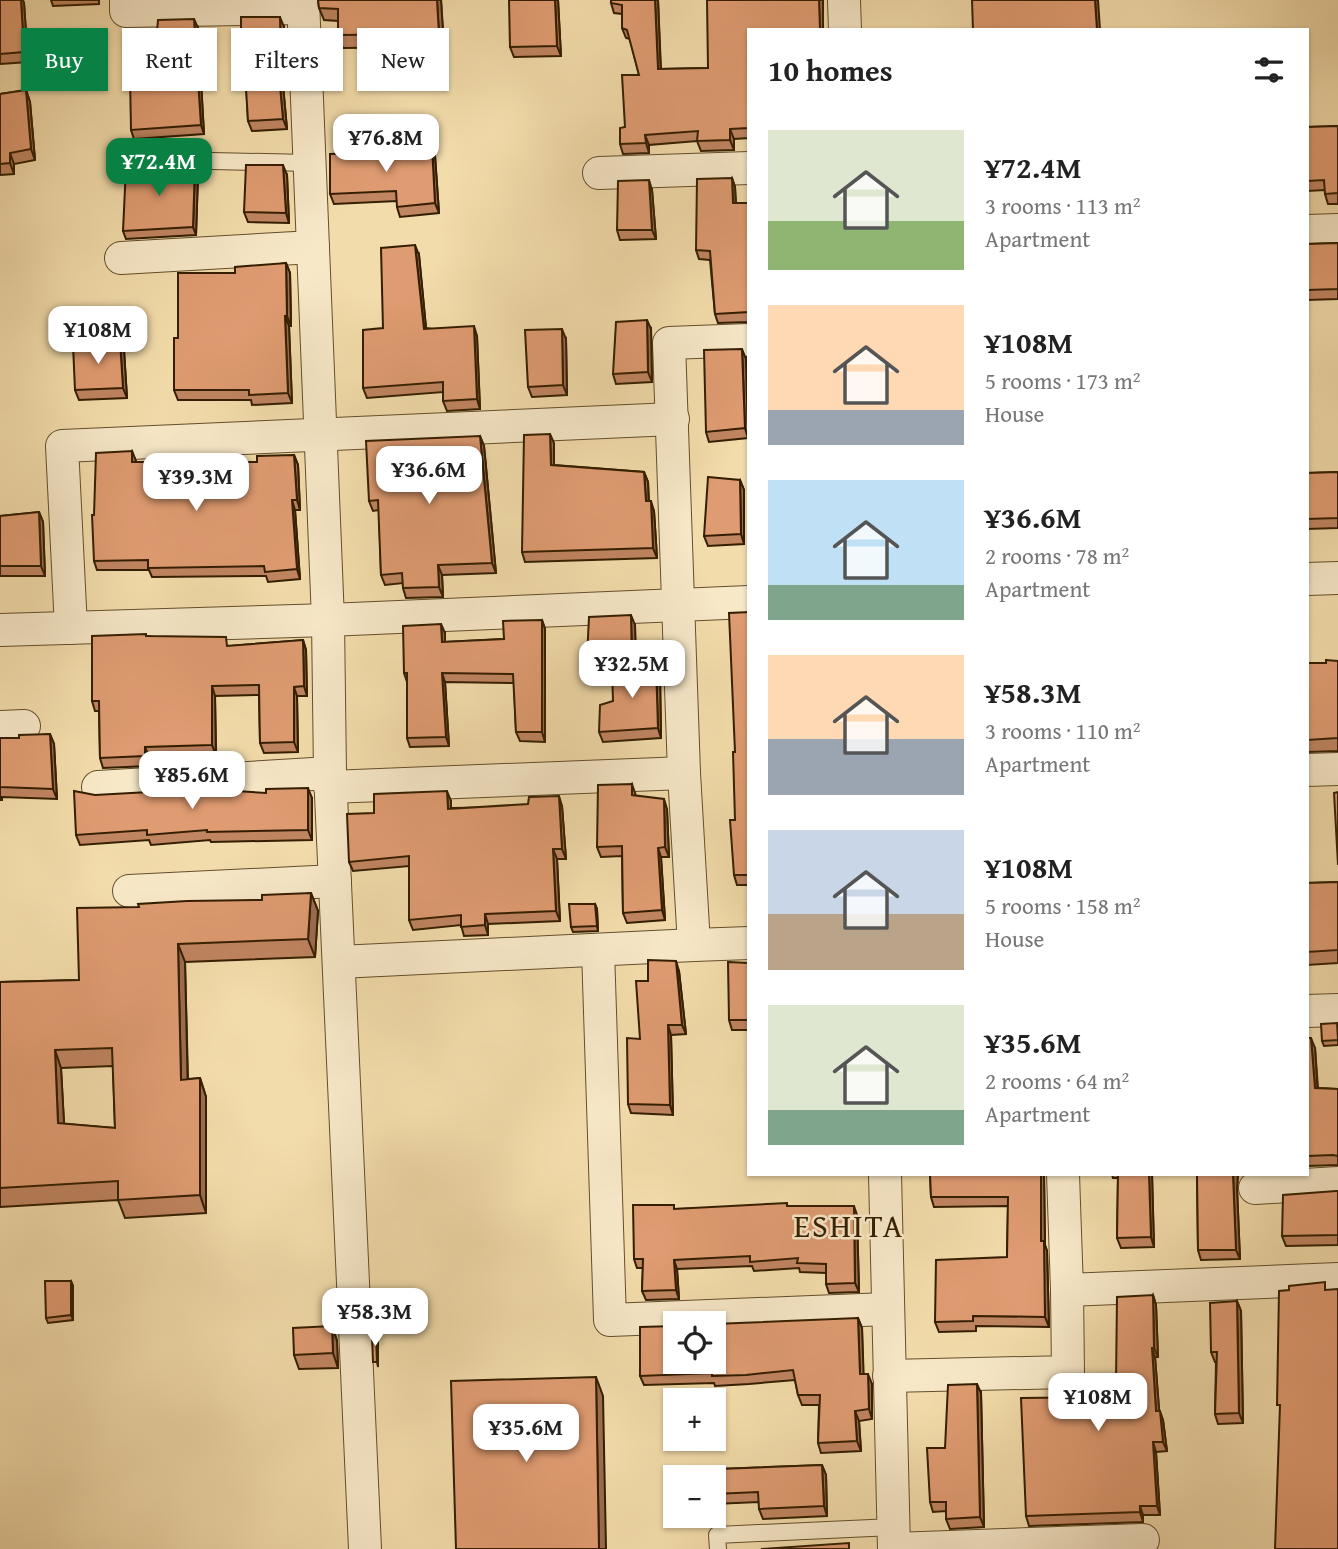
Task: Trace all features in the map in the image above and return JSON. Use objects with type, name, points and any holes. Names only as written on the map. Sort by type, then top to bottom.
[{"type":"street","points":[[126,0],[126,11],[303,4],[328,620],[330,780],[365,1549]]},
{"type":"street","points":[[844,0],[845,28]]},
{"type":"street","points":[[598,173],[747,168]]},
{"type":"street","points":[[1309,231],[1338,230]]},
{"type":"street","points":[[121,258],[313,247]]},
{"type":"street","points":[[694,945],[684,773],[669,343],[747,340]]},
{"type":"street","points":[[71,628],[62,446],[673,419]]},
{"type":"street","points":[[1309,579],[1338,578]]},
{"type":"street","points":[[0,630],[328,620],[747,602]]},
{"type":"street","points":[[1309,770],[1338,769]]},
{"type":"street","points":[[98,788],[684,773]]},
{"type":"street","points":[[129,891],[335,881]]},
{"type":"street","points":[[339,962],[747,943]]},
{"type":"street","points":[[598,950],[610,1320],[887,1309]]},
{"type":"street","points":[[1309,1011],[1338,1010]]},
{"type":"street","points":[[885,1176],[894,1549],[1143,1540]]},
{"type":"street","points":[[889,1376],[1068,1372],[1063,1176]]},
{"type":"street","points":[[1255,1188],[1338,1184]]},
{"type":"street","points":[[1067,1290],[1338,1279]]},
{"type":"lane","points":[[167,160],[309,163]]},
{"type":"lane","points":[[718,1549],[717,1535],[893,1527]]},
{"type":"building","points":[[0,0],[21,0],[21,52],[0,54]]},
{"type":"building","points":[[318,0],[437,0],[439,28],[357,28],[357,35],[343,35],[343,28],[338,28],[338,9],[319,8]]},
{"type":"building","points":[[509,0],[555,0],[557,46],[510,47]]},
{"type":"building","points":[[611,0],[655,0],[658,69],[708,68],[707,0],[819,0],[820,28],[747,28],[747,128],[730,129],[730,140],[697,141],[698,131],[645,135],[646,143],[620,144],[620,128],[625,127],[622,75],[639,75],[627,30],[622,28],[622,5],[611,3]]},
{"type":"building","points":[[972,0],[1095,0],[1097,28],[973,28]]},
{"type":"building","points":[[241,17],[280,17],[280,28],[241,28]]},
{"type":"building","points":[[194,19],[195,28],[157,28],[158,20]]},
{"type":"building","points":[[26,91],[31,149],[10,153],[10,163],[0,164],[0,94]]},
{"type":"building","points":[[130,91],[199,91],[201,125],[131,130]]},
{"type":"building","points":[[246,91],[280,91],[283,119],[248,121]]},
{"type":"building","points":[[1338,126],[1338,193],[1325,194],[1324,180],[1309,181],[1309,127]]},
{"type":"building","points":[[432,146],[435,203],[397,207],[396,191],[330,194],[330,154],[395,152],[395,149]]},
{"type":"building","points":[[246,165],[283,165],[286,213],[244,212]]},
{"type":"building","points":[[126,167],[195,167],[193,227],[123,231]]},
{"type":"building","points":[[732,178],[733,203],[747,203],[747,312],[715,314],[710,251],[696,250],[697,179]]},
{"type":"building","points":[[649,180],[652,230],[617,230],[618,181]]},
{"type":"building","points":[[1338,243],[1338,289],[1309,290],[1309,244]]},
{"type":"building","points":[[415,245],[424,329],[474,326],[477,399],[443,401],[443,382],[363,388],[363,330],[383,328],[381,248]]},
{"type":"building","points":[[286,263],[288,393],[249,395],[249,390],[174,390],[174,338],[178,338],[178,273],[235,273],[235,267]]},
{"type":"building","points":[[647,320],[648,372],[613,374],[616,322]]},
{"type":"building","points":[[562,329],[563,385],[528,387],[525,330]]},
{"type":"building","points":[[120,340],[123,388],[75,390],[73,345]]},
{"type":"building","points":[[742,349],[745,428],[706,432],[704,350]]},
{"type":"building","points":[[550,434],[551,465],[644,472],[646,501],[651,501],[653,548],[522,552],[524,435]]},
{"type":"building","points":[[480,436],[492,563],[438,565],[439,587],[403,588],[402,573],[381,575],[378,500],[369,501],[366,441]]},
{"type":"building","points":[[132,451],[132,462],[257,462],[257,456],[294,455],[297,500],[292,500],[297,569],[265,572],[264,566],[148,568],[148,560],[94,561],[92,515],[96,453]]},
{"type":"building","points":[[1338,472],[1338,518],[1309,519],[1309,473]]},
{"type":"building","points":[[708,477],[740,480],[741,534],[704,536]]},
{"type":"building","points":[[39,512],[41,566],[0,566],[0,516]]},
{"type":"building","points":[[747,612],[747,875],[734,875],[730,820],[735,820],[735,752],[729,613]]},
{"type":"building","points":[[631,615],[632,659],[587,658],[589,617]]},
{"type":"building","points":[[542,620],[542,732],[516,732],[513,674],[442,673],[446,737],[407,738],[407,673],[404,673],[403,626],[441,624],[442,642],[504,639],[503,621]]},
{"type":"building","points":[[146,634],[226,637],[227,646],[303,640],[304,686],[294,687],[294,742],[260,743],[259,685],[212,686],[212,745],[145,747],[145,756],[100,758],[99,701],[92,701],[92,636]]},
{"type":"building","points":[[1326,660],[1338,661],[1338,738],[1309,740],[1309,663],[1326,663]]},
{"type":"building","points":[[656,664],[658,728],[599,732],[600,705],[613,701],[612,669]]},
{"type":"building","points":[[50,734],[53,789],[0,787],[0,738]]},
{"type":"building","points":[[632,784],[632,795],[664,799],[665,847],[658,848],[662,910],[623,913],[622,846],[597,847],[598,785]]},
{"type":"building","points":[[308,788],[308,830],[207,830],[147,835],[147,830],[76,835],[74,791],[95,795],[203,789],[266,793],[266,789]]},
{"type":"building","points":[[447,791],[448,809],[528,804],[529,797],[559,796],[562,849],[553,849],[556,911],[485,914],[485,925],[461,927],[461,915],[409,920],[409,856],[349,862],[347,814],[374,813],[374,794]]},
{"type":"building","points":[[1338,792],[1338,865],[1334,793]]},
{"type":"building","points":[[1338,882],[1338,950],[1309,952],[1309,883]]},
{"type":"building","points":[[311,893],[308,939],[178,944],[181,1080],[200,1078],[200,1195],[118,1200],[118,1181],[0,1188],[0,982],[79,980],[77,908],[139,907],[138,904],[187,901],[262,900],[262,895]],"holes":[[[112,1048],[115,1128],[58,1123],[55,1050]]]},
{"type":"building","points":[[569,904],[595,904],[597,926],[571,927]]},
{"type":"building","points":[[648,960],[676,961],[682,1025],[668,1025],[670,1105],[628,1104],[627,1038],[640,1039],[636,981],[648,981]]},
{"type":"building","points":[[728,962],[747,963],[747,1020],[729,1020]]},
{"type":"building","points":[[1337,1023],[1338,1040],[1322,1041],[1321,1024]]},
{"type":"building","points":[[1309,1038],[1315,1088],[1338,1089],[1338,1156],[1309,1156]]},
{"type":"building","points":[[930,1176],[1041,1176],[1045,1317],[973,1316],[973,1321],[935,1322],[936,1260],[1007,1257],[1008,1197],[931,1197]]},
{"type":"building","points":[[1118,1176],[1149,1176],[1151,1237],[1117,1238]]},
{"type":"building","points":[[1197,1176],[1233,1176],[1236,1250],[1198,1250]]},
{"type":"building","points":[[1338,1191],[1338,1235],[1282,1236],[1283,1195]]},
{"type":"building","points":[[787,1203],[787,1206],[854,1206],[855,1283],[826,1284],[826,1264],[797,1263],[798,1258],[750,1262],[750,1256],[674,1260],[676,1290],[642,1291],[643,1259],[634,1259],[633,1205],[674,1205],[674,1209]]},
{"type":"building","points":[[45,1281],[71,1281],[71,1315],[46,1318]]},
{"type":"building","points":[[1325,1282],[1325,1290],[1338,1289],[1338,1549],[1275,1549],[1280,1405],[1277,1405],[1279,1291],[1289,1290],[1289,1286]]},
{"type":"building","points":[[1153,1295],[1152,1348],[1156,1411],[1160,1411],[1163,1442],[1153,1442],[1157,1506],[1140,1506],[1140,1512],[1026,1516],[1021,1398],[1111,1397],[1111,1382],[1116,1382],[1117,1297]]},
{"type":"building","points":[[1237,1301],[1239,1413],[1215,1414],[1217,1352],[1211,1352],[1210,1303]]},
{"type":"building","points":[[858,1318],[860,1374],[868,1374],[869,1409],[855,1411],[857,1441],[818,1443],[820,1395],[798,1395],[793,1370],[712,1376],[726,1374],[726,1324]]},
{"type":"building","points":[[332,1326],[333,1353],[294,1355],[293,1328]]},
{"type":"building","points":[[663,1326],[663,1374],[688,1374],[640,1376],[640,1327]]},
{"type":"building","points":[[372,1335],[376,1335],[377,1362],[373,1362]]},
{"type":"building","points":[[596,1377],[599,1549],[456,1549],[451,1381]]},
{"type":"building","points":[[977,1384],[980,1517],[946,1519],[946,1502],[930,1502],[927,1448],[945,1448],[948,1385]]},
{"type":"building","points":[[822,1465],[824,1506],[759,1509],[758,1492],[726,1493],[726,1469]]},
{"type":"building","points":[[849,1543],[849,1549],[761,1549]]},
{"type":"district","name":"ESHITA","points":[[849,1226]]}]
